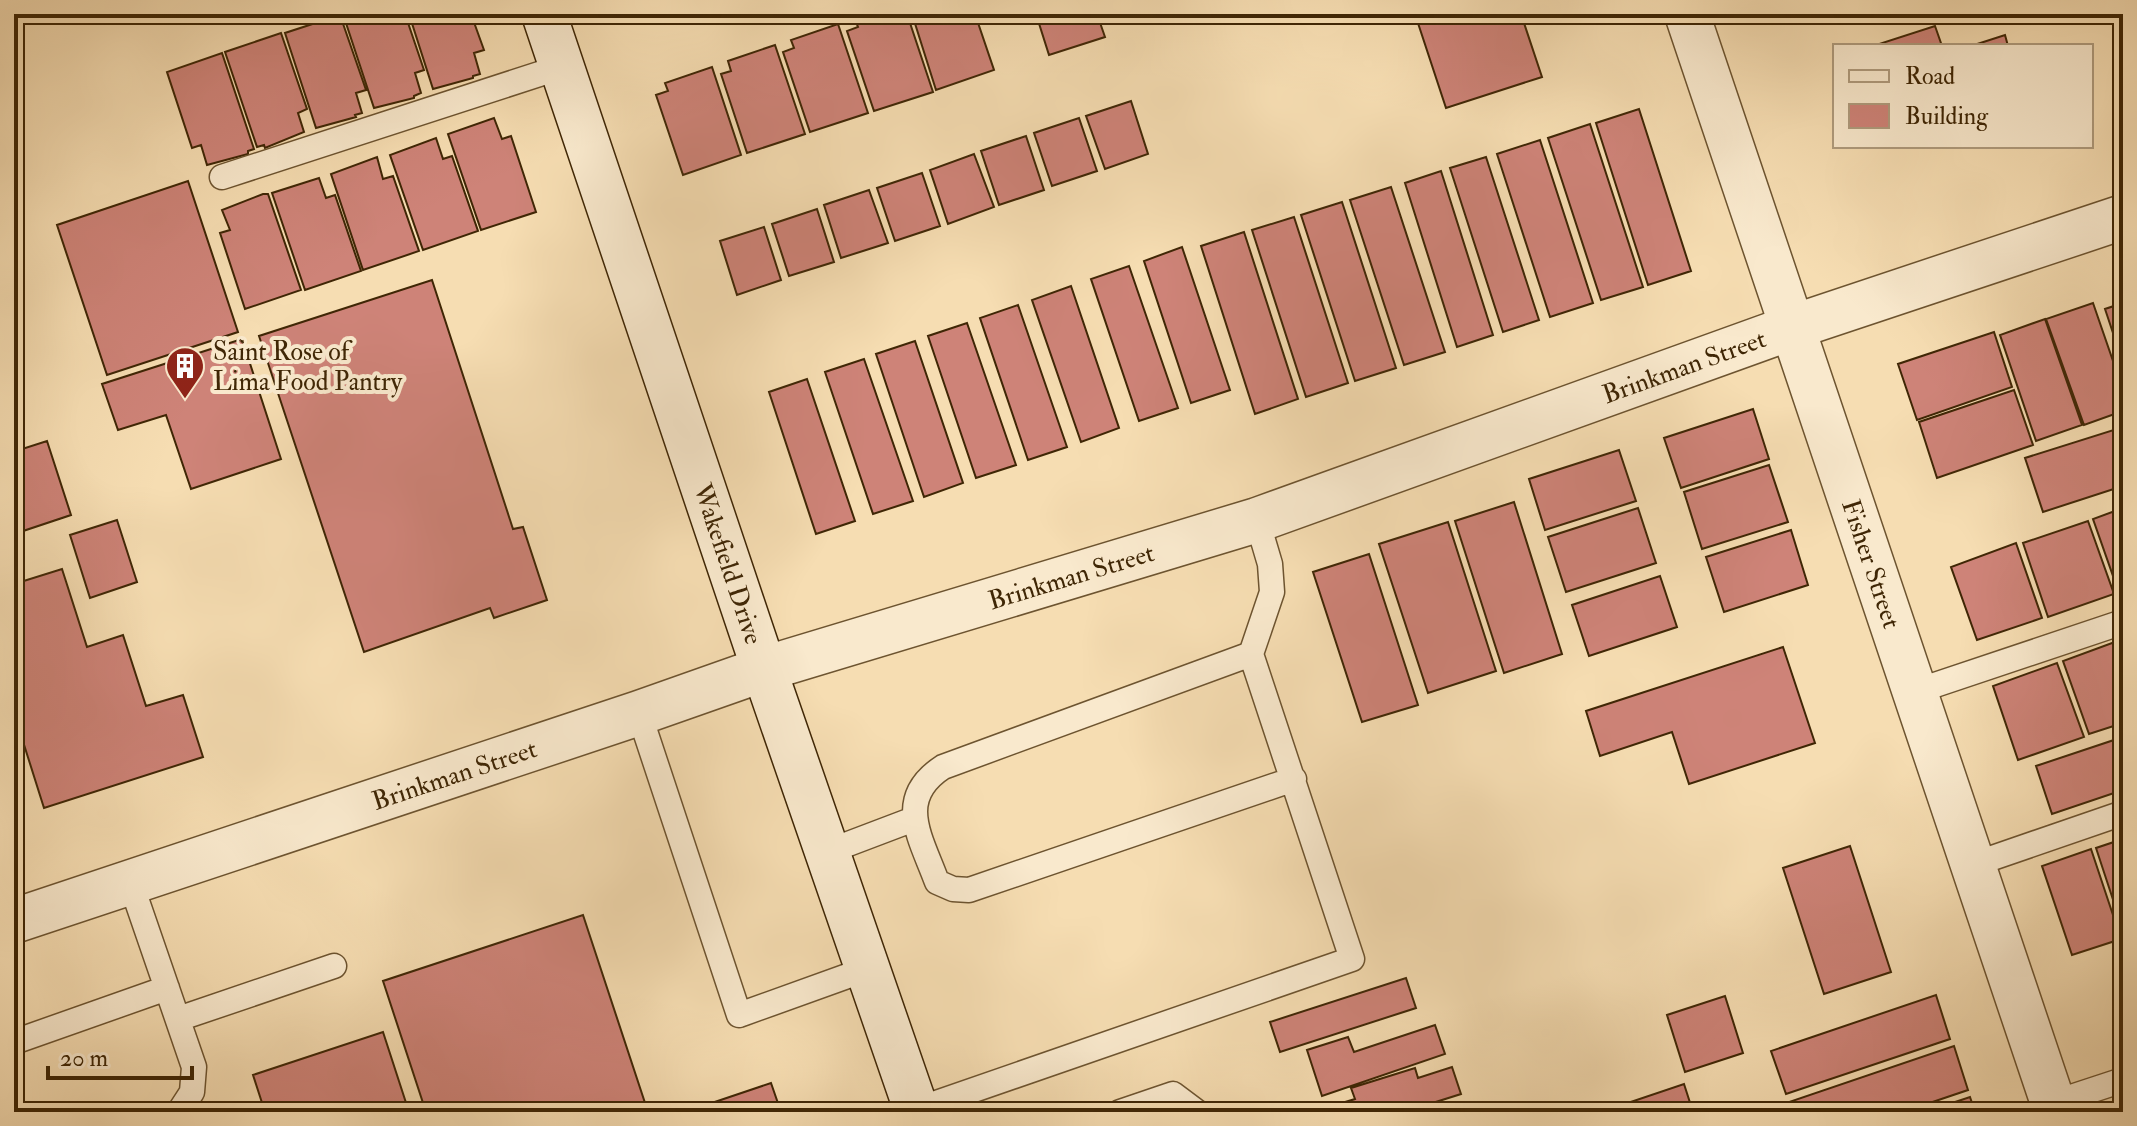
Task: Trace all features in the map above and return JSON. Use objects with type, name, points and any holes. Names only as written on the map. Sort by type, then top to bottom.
[{"type":"street","name":"Wakefield Drive","points":[[544,14],[764,669],[917,1111]]},
{"type":"street","name":"Fisher Street","points":[[1687,14],[2055,1107]]},
{"type":"street","name":"Brinkman Street","points":[[14,921],[764,669],[1257,520],[1793,327],[2123,217]]},
{"type":"lane","points":[[222,177],[561,67]]},
{"type":"lane","points":[[917,1111],[1352,959],[1251,654],[1272,592],[1270,564],[1257,520]]},
{"type":"lane","points":[[1914,692],[2123,622]]},
{"type":"lane","points":[[1251,654],[943,767],[927,777],[916,795],[914,819],[937,882],[953,889],[969,890],[1294,779]]},
{"type":"lane","points":[[639,713],[739,1015],[867,969]]},
{"type":"lane","points":[[1972,865],[2123,813]]},
{"type":"lane","points":[[827,852],[914,819]]},
{"type":"lane","points":[[130,881],[194,1067],[192,1092],[179,1112]]},
{"type":"lane","points":[[178,1019],[334,966]]},
{"type":"lane","points":[[14,1042],[167,988]]},
{"type":"lane","points":[[2055,1107],[2123,1080]]},
{"type":"lane","points":[[1120,1112],[1173,1094],[1197,1112]]},
{"type":"building","points":[[343,14],[405,14],[424,70],[415,73],[421,93],[414,98],[374,108]]},
{"type":"building","points":[[409,14],[471,14],[484,50],[474,53],[480,74],[433,89]]},
{"type":"building","points":[[863,14],[907,14],[933,92],[874,111],[847,31],[858,27],[854,17]]},
{"type":"building","points":[[912,14],[975,14],[994,70],[936,90]]},
{"type":"building","points":[[1036,14],[1097,14],[1105,37],[1049,55]]},
{"type":"building","points":[[1415,14],[1521,14],[1542,77],[1446,108]]},
{"type":"building","points":[[340,15],[366,90],[356,93],[362,113],[316,128],[285,33]]},
{"type":"building","points":[[838,24],[868,113],[810,132],[783,52],[794,48],[791,40]]},
{"type":"building","points":[[1935,26],[1941,44],[1879,44]]},
{"type":"building","points":[[281,33],[307,109],[298,113],[304,132],[265,148],[264,145],[257,147],[225,52]]},
{"type":"building","points":[[2005,35],[2007,44],[1977,44]]},
{"type":"building","points":[[775,45],[805,134],[747,153],[721,74],[731,71],[728,61]]},
{"type":"building","points":[[222,53],[254,149],[248,154],[207,165],[201,145],[192,148],[167,72]]},
{"type":"building","points":[[712,67],[741,155],[683,175],[656,95],[668,91],[665,83]]},
{"type":"building","points":[[1131,101],[1148,154],[1105,169],[1086,116]]},
{"type":"building","points":[[1639,109],[1691,271],[1648,285],[1596,123]]},
{"type":"building","points":[[494,118],[502,139],[511,136],[536,212],[481,230],[448,134]]},
{"type":"building","points":[[1079,118],[1097,171],[1052,186],[1034,133]]},
{"type":"building","points":[[1590,124],[1643,287],[1601,300],[1548,138]]},
{"type":"building","points":[[1026,136],[1044,190],[999,205],[981,151]]},
{"type":"building","points":[[436,138],[443,159],[452,156],[478,231],[423,250],[390,155]]},
{"type":"building","points":[[1540,140],[1593,303],[1550,317],[1497,154]]},
{"type":"building","points":[[974,154],[994,207],[948,224],[930,170]]},
{"type":"building","points":[[377,157],[383,179],[393,176],[419,251],[363,270],[331,174]]},
{"type":"building","points":[[1486,157],[1539,320],[1503,332],[1450,168]]},
{"type":"building","points":[[1441,171],[1493,335],[1457,347],[1405,183]]},
{"type":"building","points":[[922,173],[940,226],[895,241],[877,188]]},
{"type":"building","points":[[319,178],[326,198],[335,195],[361,271],[305,290],[272,193]]},
{"type":"building","points":[[188,181],[238,332],[107,375],[57,225]]},
{"type":"building","points":[[1391,187],[1445,352],[1404,365],[1350,200]]},
{"type":"building","points":[[869,190],[888,243],[841,258],[824,205]]},
{"type":"building","points":[[268,194],[301,290],[245,309],[220,233],[230,230],[222,210]]},
{"type":"building","points":[[1342,202],[1396,368],[1355,381],[1301,215]]},
{"type":"building","points":[[817,209],[834,262],[789,276],[772,224]]},
{"type":"building","points":[[1294,217],[1348,383],[1306,397],[1252,230]]},
{"type":"building","points":[[764,227],[781,280],[737,295],[720,241]]},
{"type":"building","points":[[1244,232],[1298,399],[1255,414],[1201,246]]},
{"type":"building","points":[[1182,247],[1230,390],[1191,403],[1144,261]]},
{"type":"building","points":[[1129,266],[1178,408],[1139,421],[1091,279]]},
{"type":"building","points":[[432,280],[513,529],[523,527],[547,600],[494,618],[490,608],[364,652],[259,336]]},
{"type":"building","points":[[1071,286],[1119,428],[1081,442],[1032,300]]},
{"type":"building","points":[[2093,303],[2123,390],[2123,411],[2084,425],[2046,319]]},
{"type":"building","points":[[2123,303],[2123,363],[2105,309]]},
{"type":"building","points":[[1018,305],[1067,447],[1028,460],[980,318]]},
{"type":"building","points":[[2045,319],[2082,425],[2036,441],[2000,335]]},
{"type":"building","points":[[967,323],[1016,465],[976,478],[928,336]]},
{"type":"building","points":[[1994,332],[2012,387],[1917,420],[1898,364]]},
{"type":"building","name":"Saint Rose of Lima Food Pantry","points":[[242,339],[281,459],[191,489],[166,415],[118,430],[102,384]]},
{"type":"building","points":[[915,341],[963,483],[924,497],[876,354]]},
{"type":"building","points":[[864,359],[913,501],[873,514],[825,372]]},
{"type":"building","points":[[807,379],[855,521],[816,534],[769,392]]},
{"type":"building","points":[[2014,390],[2033,445],[1937,478],[1919,422]]},
{"type":"building","points":[[1753,409],[1769,459],[1681,488],[1664,438]]},
{"type":"building","points":[[2123,427],[2123,486],[2043,512],[2025,458]]},
{"type":"building","points":[[47,441],[71,515],[14,534],[14,443],[16,451]]},
{"type":"building","points":[[1619,450],[1636,501],[1545,530],[1529,479]]},
{"type":"building","points":[[1769,465],[1788,522],[1702,549],[1684,492]]},
{"type":"building","points":[[1514,502],[1562,654],[1504,673],[1455,521]]},
{"type":"building","points":[[1638,508],[1656,563],[1566,592],[1548,537]]},
{"type":"building","points":[[2123,508],[2123,591],[2119,593],[2093,519]]},
{"type":"building","points":[[117,520],[137,582],[90,598],[70,535]]},
{"type":"building","points":[[2088,521],[2114,594],[2048,617],[2023,543]]},
{"type":"building","points":[[1448,522],[1496,671],[1428,693],[1379,544]]},
{"type":"building","points":[[1791,530],[1808,585],[1724,612],[1706,557]]},
{"type":"building","points":[[2016,543],[2042,618],[1977,640],[1951,567]]},
{"type":"building","points":[[1369,554],[1418,705],[1362,722],[1313,572]]},
{"type":"building","points":[[62,569],[87,647],[123,635],[146,706],[183,695],[203,757],[44,808],[14,713],[14,584]]},
{"type":"building","points":[[1660,576],[1677,627],[1589,656],[1572,605]]},
{"type":"building","points":[[2123,639],[2123,723],[2089,734],[2063,661]]},
{"type":"building","points":[[1783,647],[1815,743],[1689,784],[1672,732],[1600,756],[1586,711]]},
{"type":"building","points":[[2057,663],[2084,737],[2018,760],[1993,686]]},
{"type":"building","points":[[2123,737],[2123,790],[2052,814],[2036,766]]},
{"type":"building","points":[[2123,839],[2123,930],[2096,848]]},
{"type":"building","points":[[1850,846],[1891,972],[1824,994],[1783,868]]},
{"type":"building","points":[[2091,849],[2121,939],[2072,955],[2042,866]]},
{"type":"building","points":[[583,915],[648,1112],[426,1112],[383,981]]},
{"type":"building","points":[[1406,978],[1416,1008],[1280,1052],[1270,1022]]},
{"type":"building","points":[[1936,995],[1950,1039],[1786,1094],[1771,1051]]},
{"type":"building","points":[[1725,996],[1743,1053],[1685,1072],[1667,1015]]},
{"type":"building","points":[[1435,1025],[1445,1054],[1322,1096],[1307,1050],[1348,1037],[1354,1052]]},
{"type":"building","points":[[383,1032],[409,1112],[265,1112],[253,1075]]},
{"type":"building","points":[[1954,1046],[1968,1090],[1903,1112],[1793,1112],[1789,1102]]},
{"type":"building","points":[[1452,1067],[1461,1094],[1404,1112],[1345,1112],[1342,1103],[1355,1099],[1351,1088],[1415,1068],[1418,1078]]},
{"type":"building","points":[[771,1083],[781,1112],[685,1112]]},
{"type":"building","points":[[1684,1084],[1693,1112],[1601,1112]]},
{"type":"building","points":[[1970,1097],[1975,1112],[1925,1112]]},
{"type":"place","name":"Saint Rose of Lima Food Pantry","points":[[185,400]]}]
